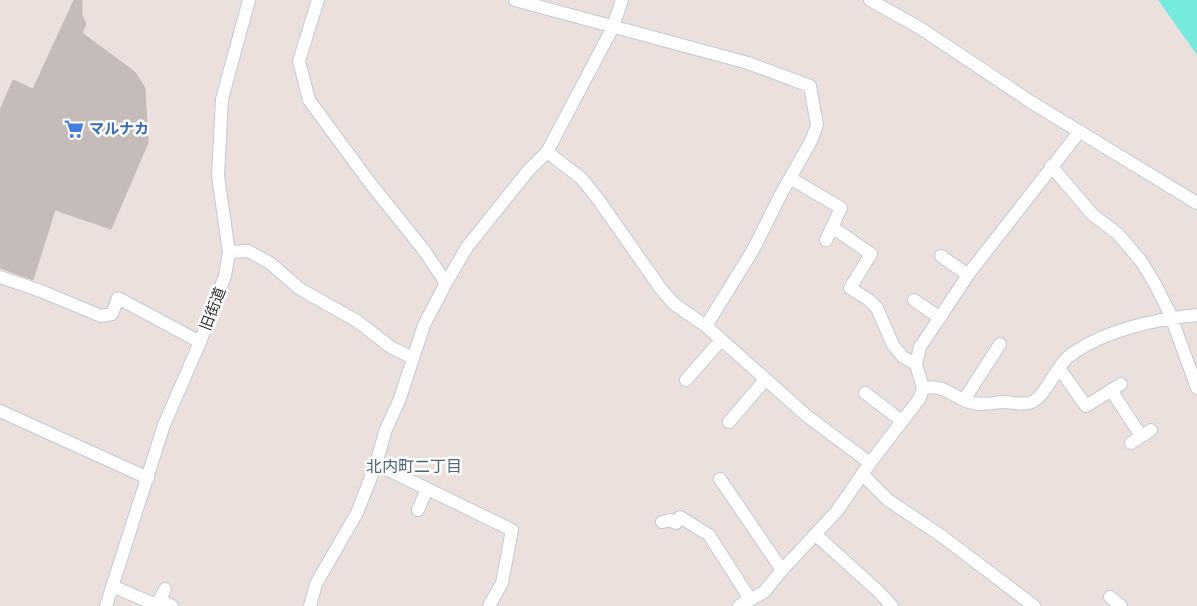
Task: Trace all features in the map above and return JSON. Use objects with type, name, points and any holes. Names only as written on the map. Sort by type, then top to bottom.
[{"type":"street","name":"旧街道","points":[[106,606],[164,425],[200,342],[225,276],[229,252],[218,176],[222,99],[249,0]]},
{"type":"street","points":[[318,0],[298,61],[309,100],[446,283]]},
{"type":"street","points":[[515,0],[748,63],[810,86],[817,125],[811,141],[752,250],[706,326]]},
{"type":"street","points":[[310,606],[316,584],[357,513],[376,464],[386,430],[399,401],[424,325],[467,247],[528,171],[547,152],[613,28],[622,0]]},
{"type":"street","points":[[870,0],[920,28],[1031,102],[1197,203]]},
{"type":"street","points":[[739,606],[764,592],[837,511],[870,463],[920,398],[923,388],[916,364],[920,347],[968,275],[1080,131]]},
{"type":"street","points":[[547,152],[580,178],[598,199],[661,289],[674,304],[706,326],[807,416],[870,463]]},
{"type":"street","points":[[1051,166],[1093,216],[1118,234],[1141,262],[1155,284],[1171,317],[1197,388]]},
{"type":"street","points":[[790,178],[842,208],[826,240]]},
{"type":"street","points":[[832,227],[871,254],[850,288],[869,300],[877,308],[893,345],[903,357],[916,364]]},
{"type":"street","points":[[229,252],[248,251],[270,262],[300,289],[357,321],[392,348],[413,358]]},
{"type":"street","points":[[941,256],[968,275]]},
{"type":"street","points":[[0,277],[101,316],[112,314],[118,298],[200,342]]},
{"type":"street","points":[[914,300],[940,318]]},
{"type":"street","points":[[923,388],[944,388],[964,400],[979,405],[1003,402],[1029,403],[1038,398],[1066,359],[1085,345],[1132,327],[1171,317],[1197,314]]},
{"type":"street","points":[[686,380],[721,340]]},
{"type":"street","points":[[964,400],[1000,344]]},
{"type":"street","points":[[1059,368],[1086,406],[1116,387],[1141,436]]},
{"type":"street","points":[[729,422],[766,380]]},
{"type":"street","points":[[865,393],[902,421]]},
{"type":"street","points":[[0,411],[148,478]]},
{"type":"street","points":[[376,464],[512,530],[502,583],[489,606]]},
{"type":"street","points":[[862,474],[888,500],[942,537],[1017,601],[1034,606]]},
{"type":"street","points":[[720,479],[782,570]]},
{"type":"street","points":[[418,510],[427,488]]},
{"type":"street","points":[[662,522],[671,520],[676,524],[680,518],[709,535],[750,599]]},
{"type":"street","points":[[816,535],[892,606]]},
{"type":"street","points":[[112,586],[154,604],[166,598]]},
{"type":"street","points":[[1110,597],[1121,606]]},
{"type":"water","points":[[1158,0],[1197,0],[1197,55]]},
{"type":"building","name":"マルナカ","points":[[74,0],[82,0],[82,15],[86,24],[82,33],[135,72],[145,88],[148,143],[111,229],[55,210],[33,280],[0,268],[0,110],[13,80],[33,89]]},
{"type":"place","name":"マルナカ","points":[[74,129]]},
{"type":"district","name":"北内町二丁目","points":[[414,466]]}]
